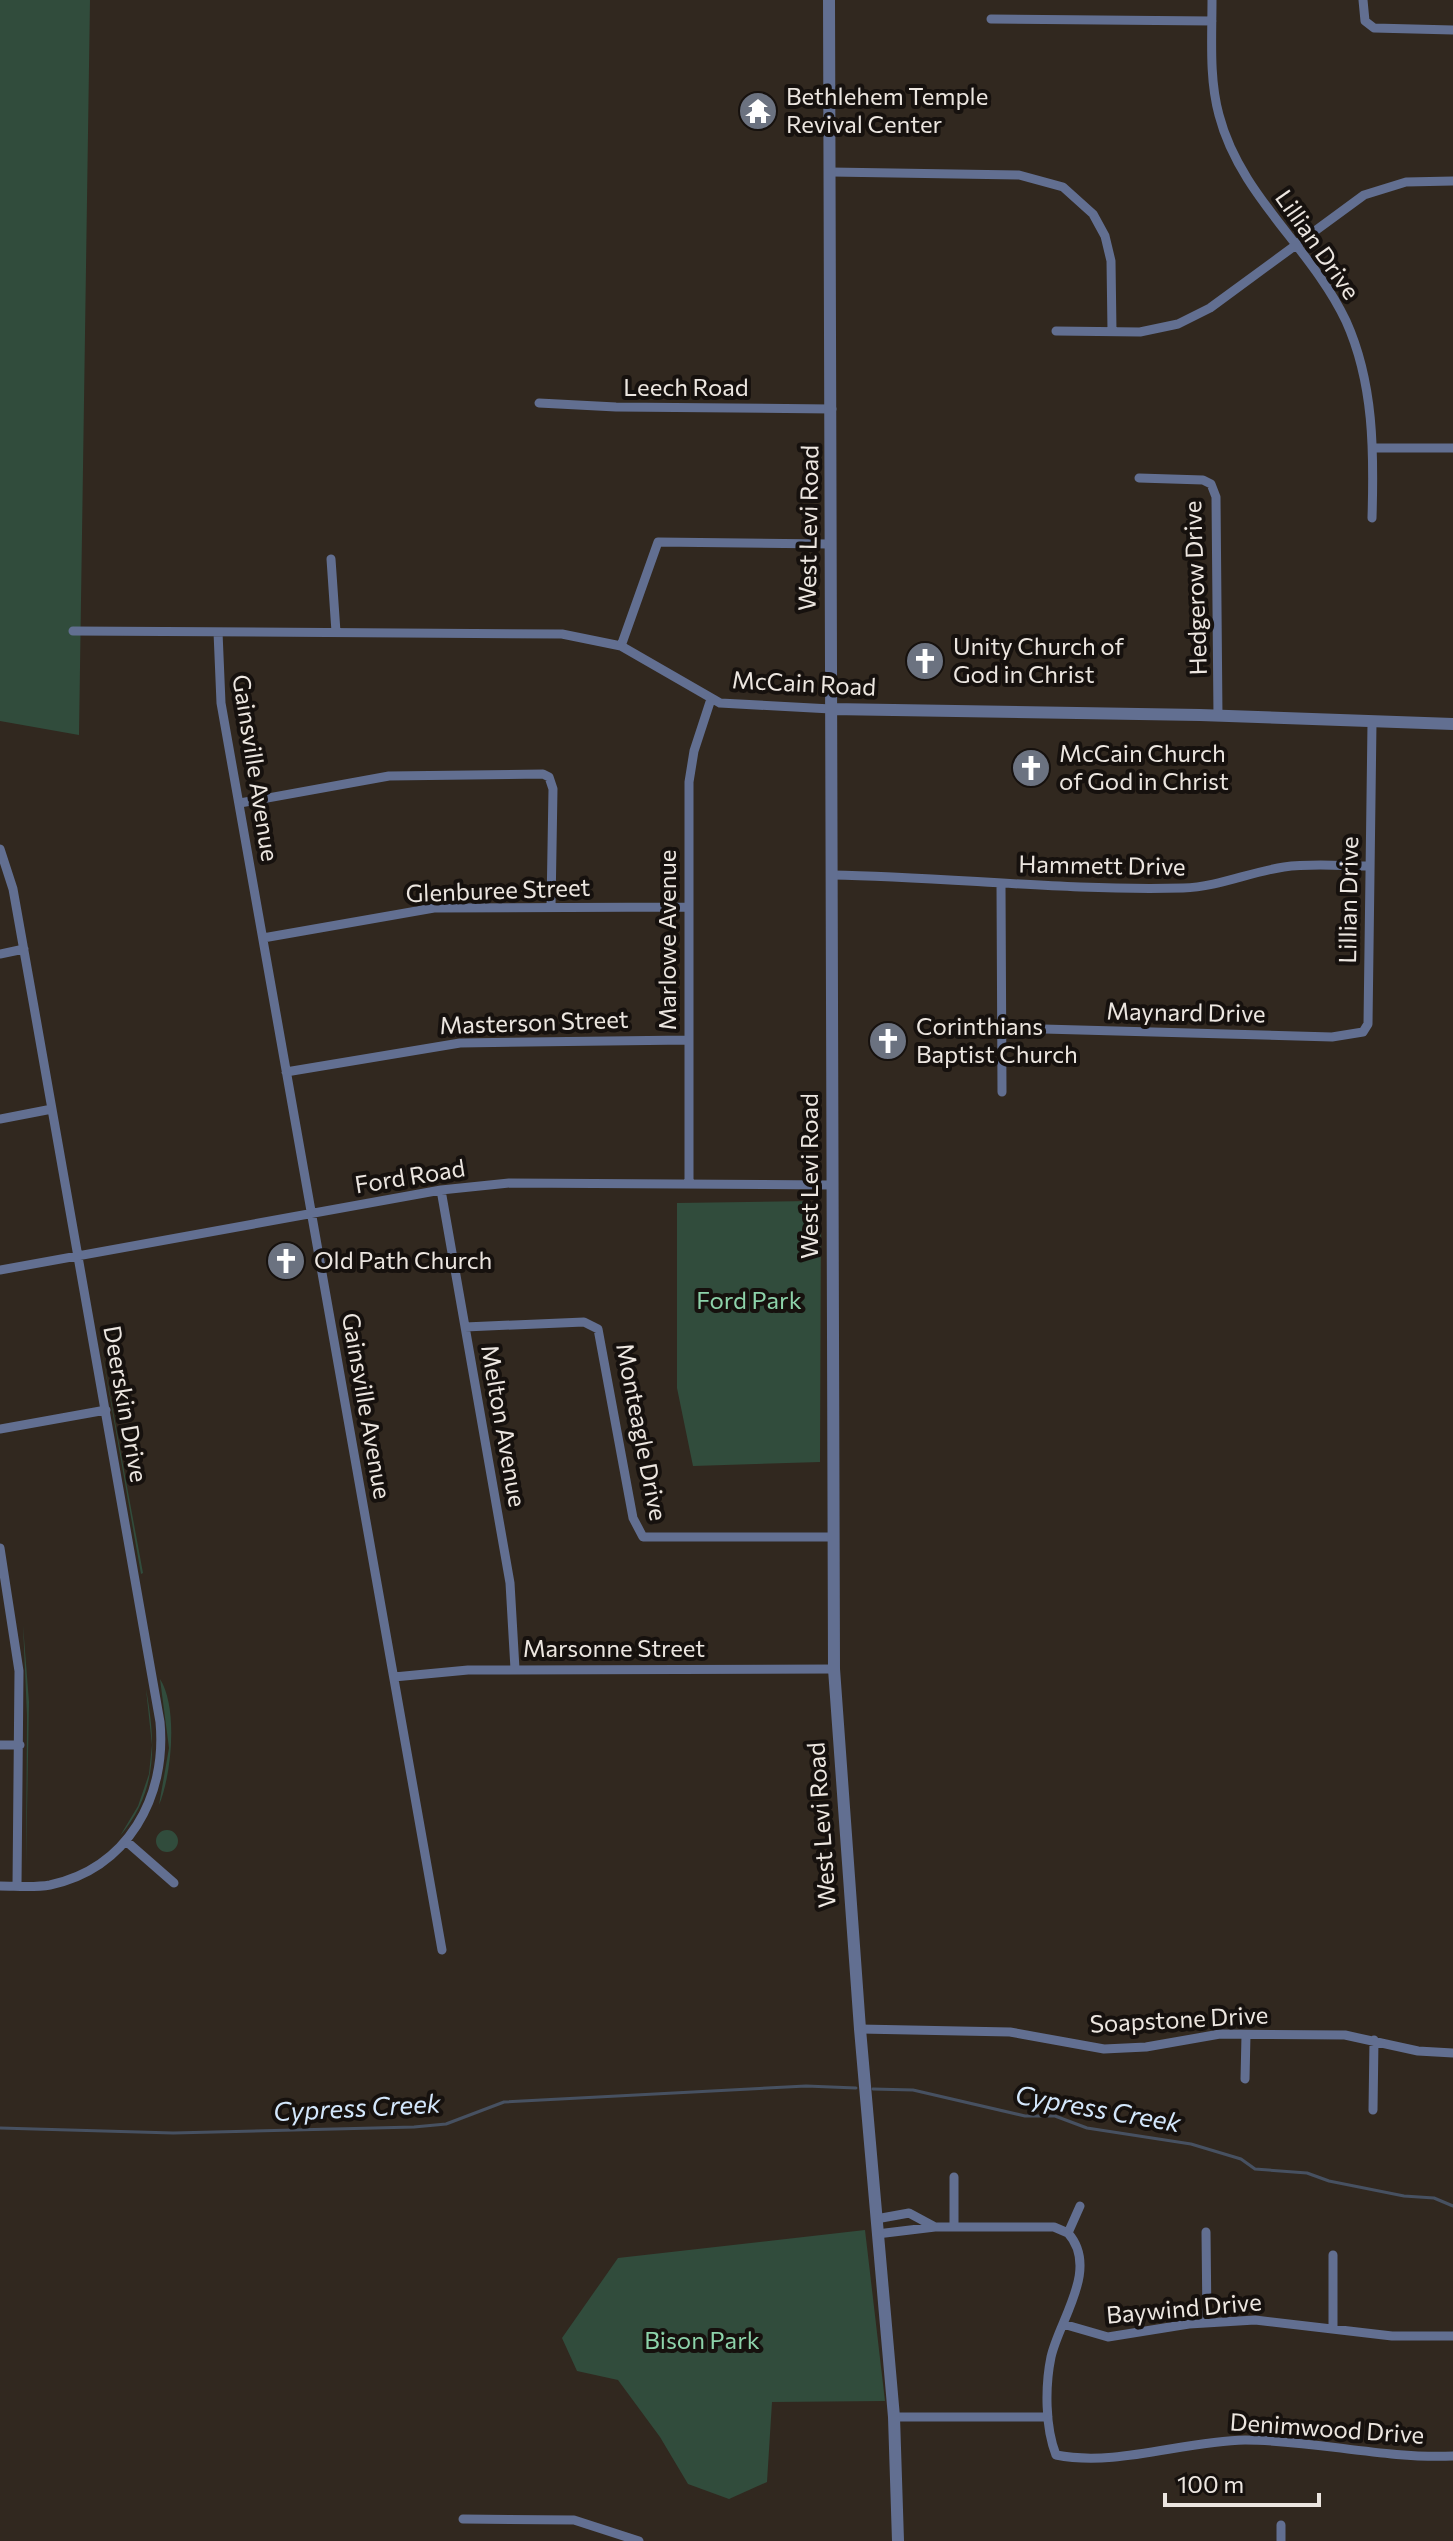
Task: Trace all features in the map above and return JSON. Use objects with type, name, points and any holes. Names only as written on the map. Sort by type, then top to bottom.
[{"type":"street","name":"West Levi Road","points":[[829,0],[834,1669],[860,2029],[894,2417],[898,2541]]},
{"type":"street","name":"Lillian Drive","points":[[1212,0],[1214,92],[1227,142],[1240,168],[1328,289],[1353,338],[1360,360],[1374,448],[1372,518]]},
{"type":"street","points":[[1363,0],[1365,21],[1374,28],[1453,30]]},
{"type":"street","points":[[991,19],[1212,21]]},
{"type":"street","points":[[831,172],[1019,175],[1063,187],[1093,214],[1105,236],[1111,261],[1112,331]]},
{"type":"street","points":[[1056,331],[1159,329],[1190,320],[1368,193],[1406,182],[1453,181]]},
{"type":"street","name":"Leech Road","points":[[539,403],[594,407],[832,409]]},
{"type":"street","points":[[1374,448],[1453,448]]},
{"type":"street","name":"Hedgerow Drive","points":[[1139,478],[1203,480],[1211,484],[1216,497],[1218,716]]},
{"type":"street","points":[[621,646],[658,542],[829,544]]},
{"type":"street","points":[[331,559],[336,632]]},
{"type":"street","name":"McCain Road","points":[[73,631],[548,634],[621,646],[711,699],[735,706],[1453,724]]},
{"type":"street","name":"Gainsville Avenue","points":[[218,632],[219,692],[442,1950]]},
{"type":"street","name":"Marlowe Avenue","points":[[689,1184],[689,782],[694,751],[711,699]]},
{"type":"street","name":"Lillian Drive","points":[[1366,1028],[1372,723]]},
{"type":"street","points":[[240,803],[389,776],[543,774],[549,777],[553,789],[551,907]]},
{"type":"street","name":"Deerskin Drive","points":[[0,849],[9,870],[24,949],[161,1742],[155,1792],[142,1820],[126,1841],[98,1865],[72,1878],[44,1886],[0,1886]]},
{"type":"street","name":"Hammett Drive","points":[[832,875],[932,877],[1001,884],[1191,888],[1290,866],[1369,866]]},
{"type":"street","points":[[1001,884],[1002,1092]]},
{"type":"street","name":"Glenburee Street","points":[[263,938],[434,908],[688,907]]},
{"type":"street","points":[[0,954],[24,949]]},
{"type":"street","name":"Maynard Drive","points":[[1003,1028],[1332,1037],[1357,1034],[1366,1028]]},
{"type":"street","name":"Masterson Street","points":[[286,1072],[460,1043],[688,1040]]},
{"type":"street","points":[[0,1119],[52,1109]]},
{"type":"street","name":"Ford Road","points":[[0,1270],[441,1190],[509,1183],[832,1185]]},
{"type":"street","name":"Melton Avenue","points":[[441,1190],[512,1598],[515,1669]]},
{"type":"street","name":"Monteagle Drive","points":[[465,1327],[584,1322],[598,1329],[633,1518],[643,1537],[832,1537]]},
{"type":"street","points":[[0,1429],[106,1410]]},
{"type":"street","points":[[0,1548],[18,1663],[17,1886]]},
{"type":"street","name":"Marsonne Street","points":[[394,1677],[439,1671],[515,1669],[834,1669]]},
{"type":"street","points":[[0,1745],[20,1745]]},
{"type":"street","points":[[126,1841],[174,1883]]},
{"type":"street","name":"Soapstone Drive","points":[[860,2029],[1010,2032],[1104,2049],[1146,2047],[1209,2035],[1345,2035],[1418,2051],[1453,2053]]},
{"type":"street","points":[[1245,2079],[1246,2035]]},
{"type":"street","points":[[1373,2110],[1374,2040]]},
{"type":"street","points":[[954,2177],[954,2227]]},
{"type":"street","points":[[1068,2233],[1080,2206]]},
{"type":"street","points":[[876,2219],[909,2213],[935,2227]]},
{"type":"street","points":[[877,2234],[935,2227],[1054,2227],[1068,2233],[1077,2251],[1077,2281],[1050,2361],[1048,2417],[894,2417]]},
{"type":"street","points":[[1206,2232],[1207,2322]]},
{"type":"street","points":[[1333,2255],[1333,2328]]},
{"type":"street","name":"Baywind Drive","points":[[1063,2324],[1108,2337],[1207,2322],[1264,2321],[1392,2336],[1453,2336]]},
{"type":"street","name":"Denimwood Drive","points":[[1048,2417],[1056,2455],[1108,2456],[1195,2443],[1253,2440],[1381,2455],[1453,2456]]},
{"type":"street","points":[[463,2519],[574,2520],[639,2541]]},
{"type":"street","points":[[1281,2525],[1281,2541]]},
{"type":"green space","points":[[0,0],[90,0],[79,735],[0,721]]},
{"type":"green space","name":"Ford Park","points":[[810,1201],[821,1214],[820,1462],[693,1466],[677,1388],[677,1203]]},
{"type":"green space","points":[[99,1335],[143,1573],[141,1574]]},
{"type":"green space","points":[[23,1625],[29,1702],[26,1868],[27,1716]]},
{"type":"green space","points":[[160,1679],[169,1706],[171,1741],[164,1792],[159,1805],[169,1748]]},
{"type":"green space","points":[[146,1689],[152,1729],[152,1745]]},
{"type":"green space","points":[[152,1745],[148,1784],[142,1802],[120,1836],[138,1806],[149,1774]]},
{"type":"green space","points":[[167,1830],[175,1833],[178,1841],[175,1849],[167,1852],[159,1849],[156,1841],[159,1833]]},
{"type":"green space","name":"Bison Park","points":[[865,2230],[885,2401],[772,2402],[767,2482],[729,2499],[688,2484],[660,2437],[618,2380],[577,2371],[562,2338],[618,2258]]},
{"type":"waterway","name":"Cypress Creek","points":[[0,2128],[173,2133],[414,2127],[446,2124],[504,2102],[806,2086],[856,2088]]},
{"type":"waterway","name":"Cypress Creek","points":[[873,2089],[913,2090],[1025,2116],[1055,2116],[1087,2128],[1191,2144],[1241,2159],[1255,2169],[1307,2173],[1329,2181],[1404,2196],[1434,2198],[1453,2206]]},
{"type":"place","name":"Bethlehem Temple Revival Center","points":[[758,111]]},
{"type":"place","name":"Unity Church of God in Christ","points":[[925,661]]},
{"type":"place","name":"McCain Church of God in Christ","points":[[1031,768]]},
{"type":"place","name":"Corinthians Baptist Church","points":[[888,1041]]},
{"type":"place","name":"Old Path Church","points":[[286,1261]]}]
